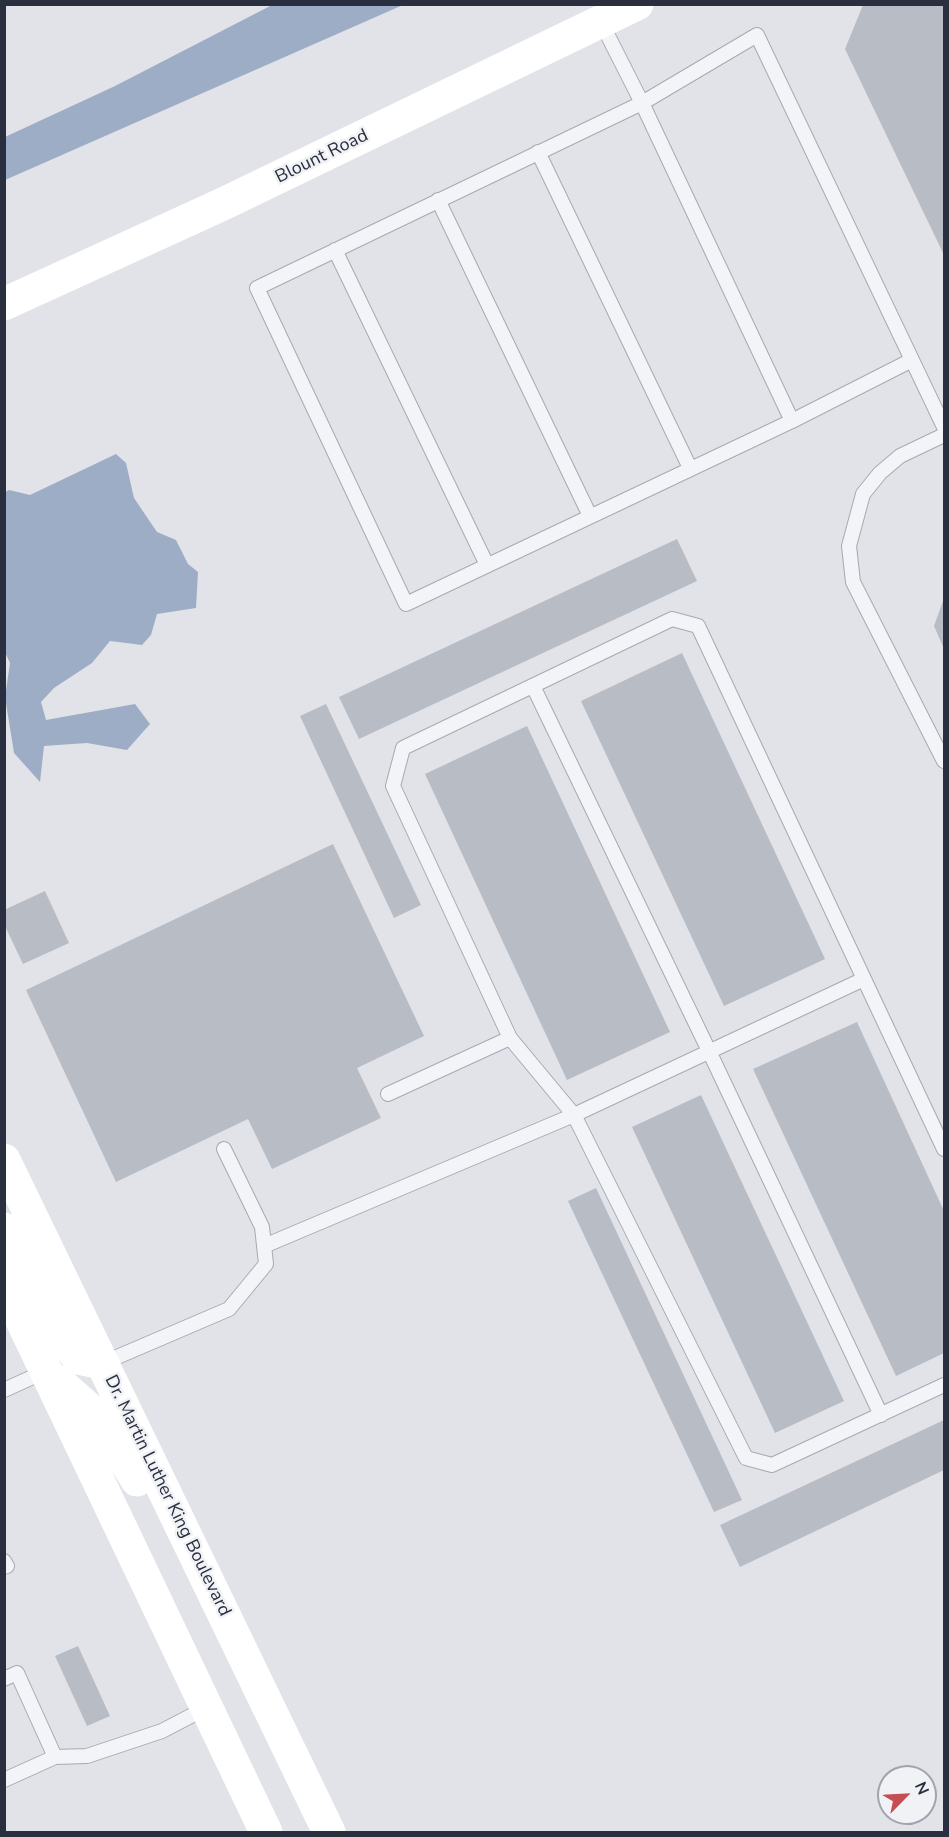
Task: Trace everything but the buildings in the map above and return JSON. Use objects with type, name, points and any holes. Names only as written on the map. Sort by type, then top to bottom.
[{"type":"main road","name":"Blount Road","points":[[4,304],[234,199],[638,4]]},
{"type":"main road","name":"Dr. Martin Luther King Boulevard","points":[[4,1160],[329,1833]]},
{"type":"main road","points":[[4,1229],[39,1302],[78,1358],[103,1363]]},
{"type":"main road","points":[[4,1282],[266,1833]]},
{"type":"main road","points":[[46,1371],[98,1417],[120,1449],[158,1515],[183,1531]]},
{"type":"lane","points":[[602,22],[792,421]]},
{"type":"lane","points":[[912,360],[792,421],[406,604],[257,288],[642,103],[757,35],[945,427]]},
{"type":"lane","points":[[538,152],[690,468]]},
{"type":"lane","points":[[438,200],[590,516]]},
{"type":"lane","points":[[335,250],[487,565]]},
{"type":"lane","points":[[945,435],[900,456],[880,473],[863,494],[849,546],[853,582],[945,761]]},
{"type":"lane","points":[[945,1149],[698,626],[672,619],[402,748],[393,786],[510,1038],[574,1115],[746,1458],[772,1465],[945,1385]]},
{"type":"lane","points":[[533,686],[881,1415]]},
{"type":"lane","points":[[264,1246],[574,1115],[864,979]]},
{"type":"lane","points":[[388,1094],[510,1038]]},
{"type":"lane","points":[[103,1363],[229,1309],[266,1264],[262,1227],[224,1149]]},
{"type":"lane","points":[[4,1390],[46,1371]]},
{"type":"lane","points":[[4,1561],[7,1566],[4,1567]]},
{"type":"lane","points":[[4,1679],[17,1673],[55,1757]]},
{"type":"lane","points":[[4,1780],[55,1757],[87,1756],[162,1731],[206,1708]]},
{"type":"water","points":[[274,4],[403,5],[5,180],[5,137],[115,86]]},
{"type":"water","points":[[116,454],[126,463],[134,498],[157,532],[176,540],[188,564],[198,572],[196,608],[157,614],[151,635],[142,645],[110,641],[92,663],[54,688],[41,702],[46,720],[135,704],[150,724],[127,750],[87,743],[44,746],[40,782],[14,753],[5,697],[10,663],[4,650],[5,492],[9,490],[30,495]]}]
